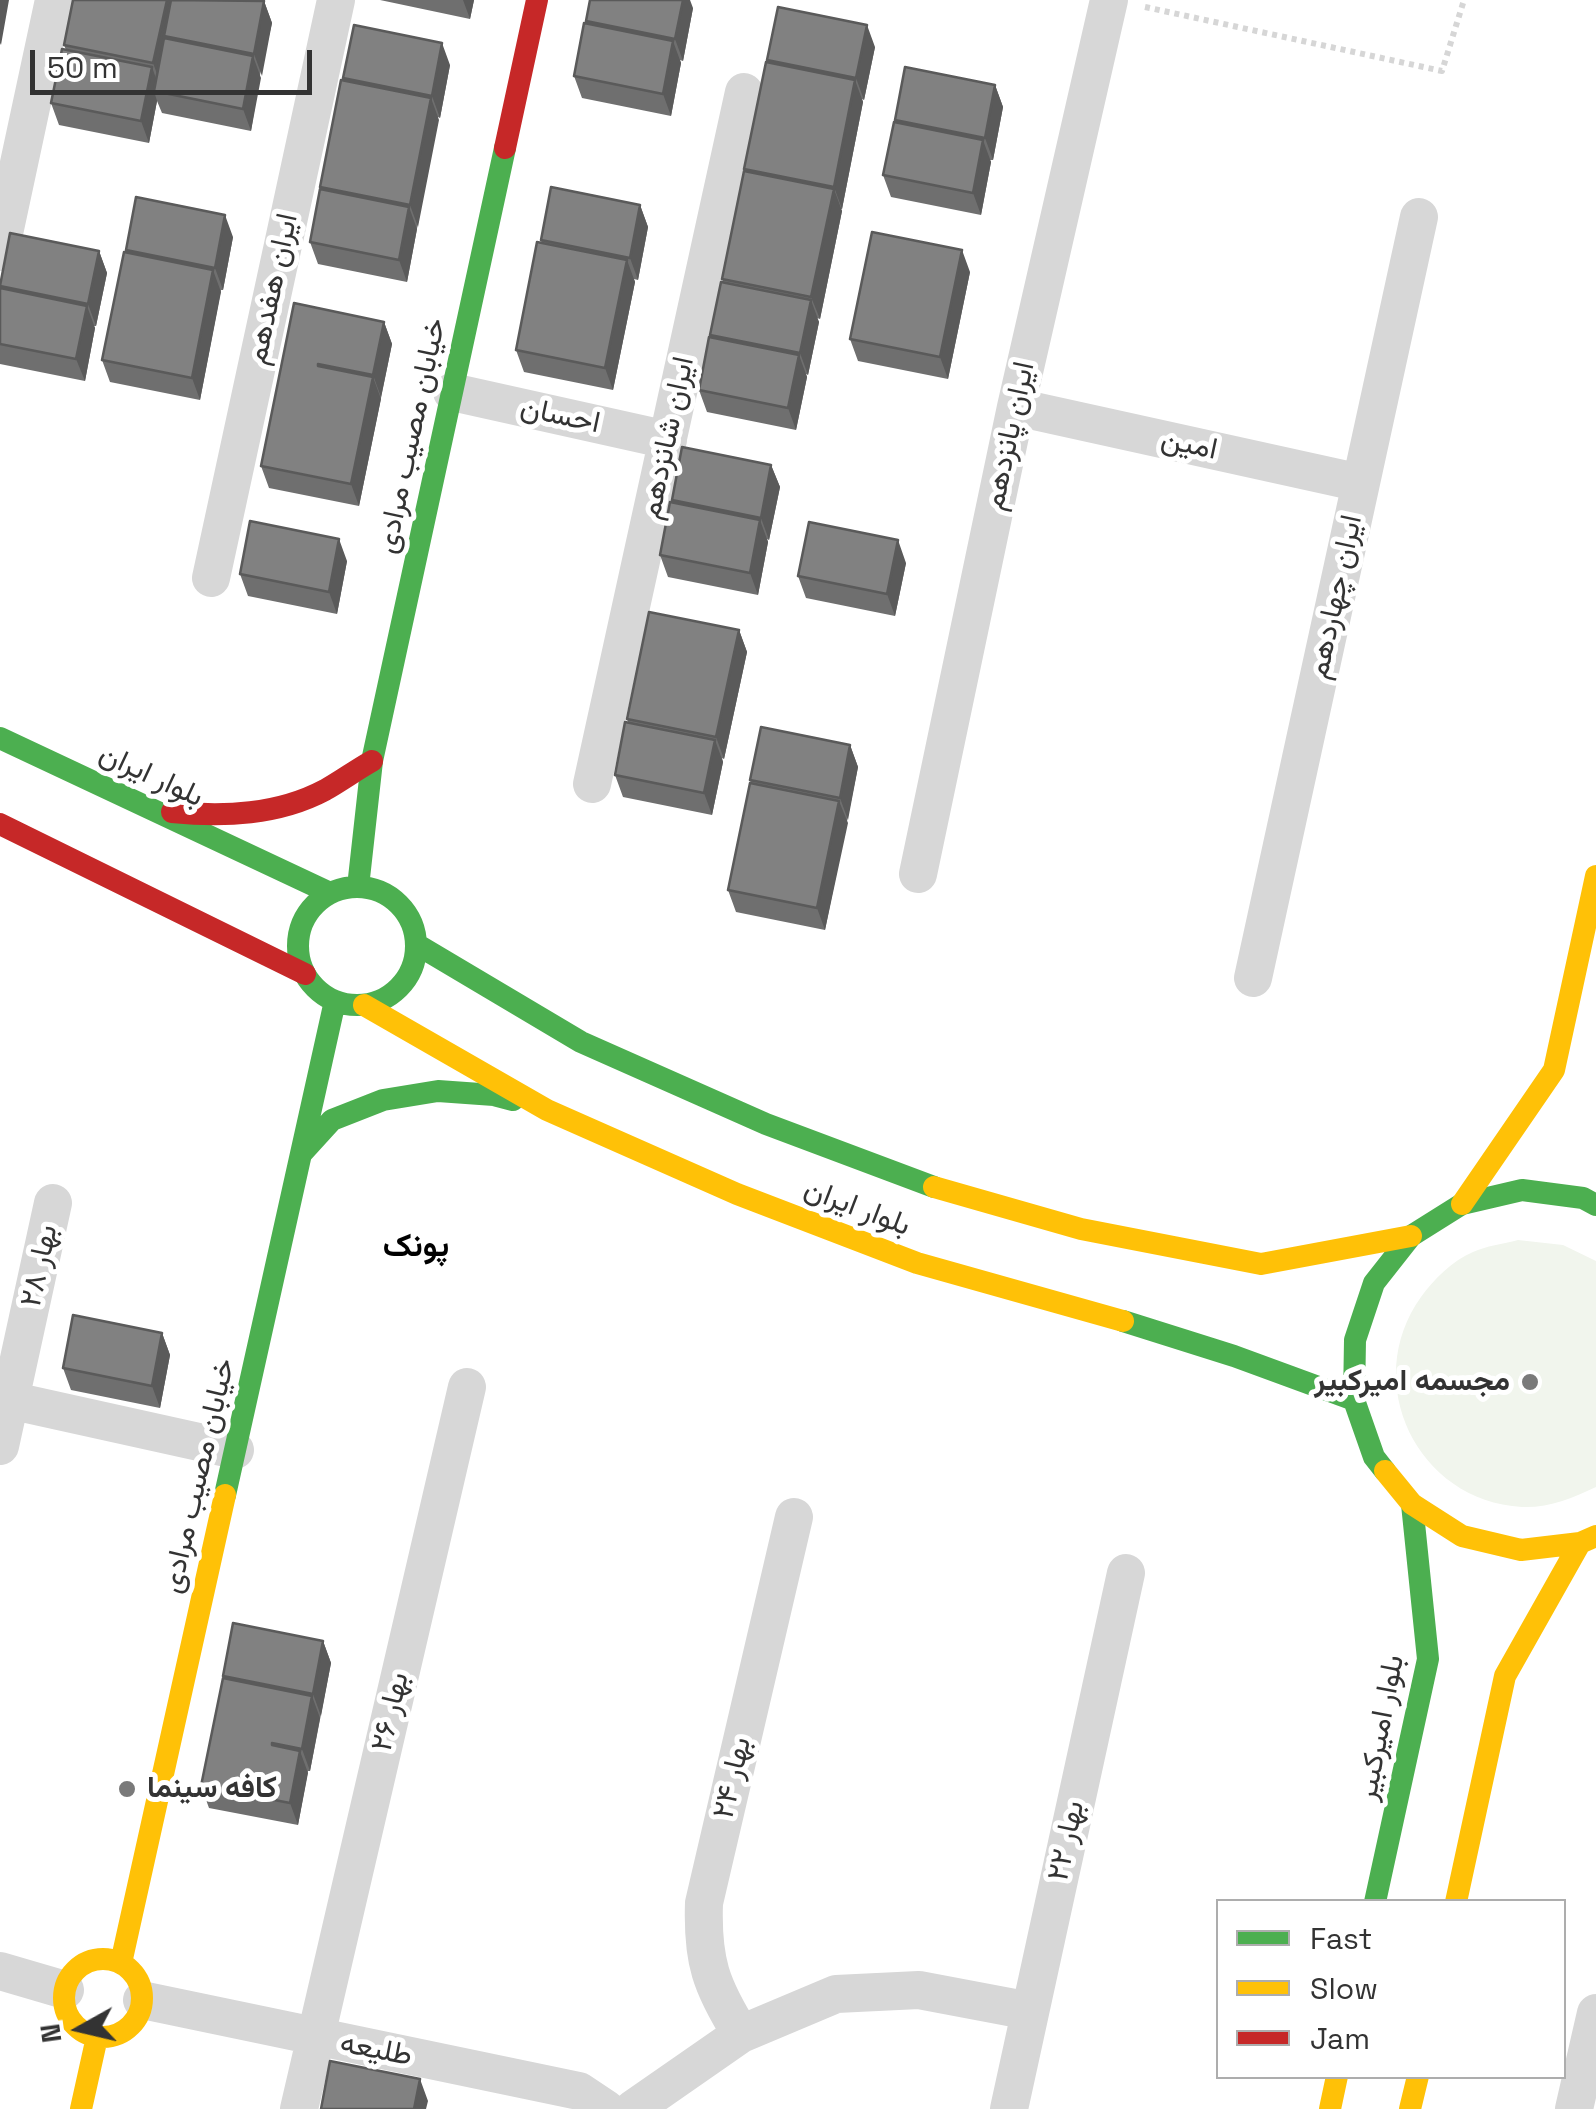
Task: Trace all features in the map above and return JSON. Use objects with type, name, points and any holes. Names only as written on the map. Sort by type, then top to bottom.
[{"type":"main road","name":"خیابان مصیب مرادی","points":[[358,887],[372,760],[537,0]]},
{"type":"main road","name":"بلوار ایران","points":[[0,738],[330,894]]},
{"type":"main road","points":[[150,809],[208,816],[266,810],[322,792],[372,760]]},
{"type":"main road","points":[[0,824],[305,974],[323,994],[349,1005],[378,1002],[402,985],[410,972],[416,944],[404,910],[376,890],[358,887],[330,894],[308,914],[301,929],[298,944],[305,974]]},
{"type":"main road","points":[[1462,1204],[1554,1070],[1596,876]]},
{"type":"main road","name":"بلوار ایران","points":[[416,944],[582,1042],[766,1124],[941,1190],[1081,1229],[1261,1264],[1411,1236]]},
{"type":"main road","name":"خیابان مصیب مرادی","points":[[121,1964],[335,1001]]},
{"type":"main road","name":"بلوار ایران","points":[[364,1005],[547,1110],[737,1194],[917,1263],[1234,1356],[1354,1400]]},
{"type":"main road","points":[[301,1154],[332,1120],[384,1100],[457,1092],[494,1095],[547,1110]]},
{"type":"main road","points":[[1588,1540],[1521,1550],[1462,1536],[1412,1504],[1374,1457],[1354,1400],[1354,1340],[1374,1283],[1411,1236],[1462,1204],[1522,1190],[1583,1198],[1596,1204]]},
{"type":"main road","name":"بلوار امیرکبیر","points":[[1376,1899],[1428,1659],[1412,1504]]},
{"type":"main road","points":[[1457,1899],[1505,1676],[1588,1540]]},
{"type":"main road","points":[[108,1959],[121,1964],[140,1985],[138,2016],[114,2036],[97,2037],[82,2032],[70,2020],[64,2006],[70,1976],[94,1960],[108,1959]]},
{"type":"main road","points":[[81,2109],[97,2037]]},
{"type":"main road","points":[[1330,2109],[1336,2079]]},
{"type":"main road","points":[[1410,2109],[1417,2079]]},
{"type":"street","points":[[0,252],[14,123],[54,0]]},
{"type":"street","name":"ایران هفدهم","points":[[210,578],[336,0]]},
{"type":"street","name":"ایران پانزدهم","points":[[918,874],[1016,407],[1120,2]]},
{"type":"street","name":"ایران شانزدهم","points":[[592,784],[744,92]]},
{"type":"street","name":"ایران چهاردهم","points":[[1253,978],[1419,216]]},
{"type":"street","name":"احسان","points":[[452,392],[668,440]]},
{"type":"street","name":"امین","points":[[1016,407],[1362,483]]},
{"type":"street","name":"بهار ۲۸","points":[[0,1446],[5,1399],[53,1203]]},
{"type":"street","name":"بهار ۲۶","points":[[299,2109],[467,1387]]},
{"type":"street","points":[[5,1399],[236,1450]]},
{"type":"street","name":"بهار ۲۴","points":[[741,2034],[708,1970],[704,1903],[794,1517]]},
{"type":"street","name":"بهار ۲۲","points":[[1009,2109],[1126,1573]]},
{"type":"street","points":[[0,1971],[65,1990]]},
{"type":"street","points":[[632,2109],[741,2034],[836,1994],[919,1990],[1030,2011]]},
{"type":"street","name":"طلیعه","points":[[142,2000],[579,2091],[606,2109]]},
{"type":"street","points":[[1574,2109],[1596,2013]]},
{"type":"path","points":[[1120,2],[1442,72],[1464,0]]},
{"type":"shaded area","points":[[1518,1240],[1563,1245],[1596,1261],[1596,1487],[1560,1502],[1532,1507],[1485,1500],[1453,1484],[1428,1460],[1409,1432],[1398,1399],[1396,1365],[1404,1330],[1421,1297],[1438,1277],[1473,1252]]},
{"type":"building","points":[[73,0],[167,0],[153,63],[64,45]]},
{"type":"building","points":[[171,0],[264,1],[254,54],[164,36]]},
{"type":"building","points":[[590,0],[683,0],[675,39],[586,21]]},
{"type":"building","points":[[778,7],[867,25],[856,78],[767,60]]},
{"type":"building","points":[[584,23],[673,41],[663,94],[574,76]]},
{"type":"building","points":[[354,25],[442,43],[432,96],[343,78]]},
{"type":"building","points":[[164,38],[253,56],[243,109],[154,91]]},
{"type":"building","points":[[62,49],[152,67],[141,121],[51,103]]},
{"type":"building","points":[[766,62],[855,80],[834,187],[744,169]]},
{"type":"building","points":[[905,67],[995,85],[985,138],[895,120]]},
{"type":"building","points":[[341,80],[431,98],[410,205],[320,187]]},
{"type":"building","points":[[894,122],[983,140],[973,193],[883,175]]},
{"type":"building","points":[[744,171],[834,189],[811,297],[722,279]]},
{"type":"building","points":[[551,187],[640,205],[630,258],[541,240]]},
{"type":"building","points":[[320,189],[409,207],[399,260],[310,242]]},
{"type":"building","points":[[136,197],[225,215],[215,268],[126,250]]},
{"type":"building","points":[[872,232],[962,250],[940,357],[850,339]]},
{"type":"building","points":[[10,233],[99,251],[88,304],[0,286]]},
{"type":"building","points":[[537,242],[627,260],[605,368],[516,350]]},
{"type":"building","points":[[124,252],[213,270],[192,378],[102,360]]},
{"type":"building","points":[[721,282],[811,300],[800,353],[710,335]]},
{"type":"building","points":[[0,288],[87,306],[76,359],[0,344]]},
{"type":"building","points":[[294,303],[384,322],[373,375],[318,364],[373,377],[351,484],[261,466]]},
{"type":"building","points":[[709,337],[799,355],[788,408],[699,390]]},
{"type":"building","points":[[682,447],[771,465],[761,518],[672,500]]},
{"type":"building","points":[[670,502],[760,520],[750,573],[660,555]]},
{"type":"building","points":[[250,521],[339,539],[329,592],[240,574]]},
{"type":"building","points":[[809,522],[898,540],[887,594],[798,576]]},
{"type":"building","points":[[649,612],[739,630],[716,737],[627,719]]},
{"type":"building","points":[[625,722],[715,740],[704,793],[615,775]]},
{"type":"building","points":[[761,727],[850,745],[840,798],[750,780]]},
{"type":"building","points":[[750,783],[839,801],[817,908],[728,890]]},
{"type":"building","points":[[73,1315],[162,1333],[152,1386],[63,1368]]},
{"type":"building","points":[[233,1623],[323,1641],[313,1694],[223,1676]]},
{"type":"building","points":[[223,1678],[312,1696],[302,1749],[272,1743],[300,1751],[290,1803],[201,1786]]},
{"type":"building","points":[[330,2061],[420,2079],[414,2109],[321,2109]]},
{"type":"traffic: fast","points":[[358,887],[372,761],[505,148]]},
{"type":"traffic: fast","points":[[0,738],[330,893]]},
{"type":"traffic: fast","points":[[357,887],[379,892],[399,904],[411,924],[416,946],[411,968],[399,988],[379,1000],[357,1005],[335,1000],[315,988],[303,968],[298,946],[303,924],[315,904],[335,892],[357,887]]},
{"type":"traffic: fast","points":[[416,944],[581,1042],[766,1124],[934,1187]]},
{"type":"traffic: fast","points":[[225,1495],[335,1001]]},
{"type":"traffic: fast","points":[[301,1154],[332,1120],[383,1100],[438,1091],[513,1100]]},
{"type":"traffic: fast","points":[[1385,1471],[1374,1457],[1354,1400],[1355,1340],[1374,1283],[1411,1236],[1462,1204],[1522,1190],[1583,1198],[1596,1205]]},
{"type":"traffic: fast","points":[[1123,1321],[1354,1400]]},
{"type":"traffic: fast","points":[[1376,1899],[1428,1659],[1412,1504]]},
{"type":"traffic: slow","points":[[1462,1204],[1554,1070],[1596,876]]},
{"type":"traffic: slow","points":[[364,1005],[547,1110],[737,1194],[917,1263],[1123,1321]]},
{"type":"traffic: slow","points":[[934,1187],[1081,1229],[1261,1264],[1411,1236]]},
{"type":"traffic: slow","points":[[1385,1471],[1412,1504],[1462,1536],[1521,1550],[1580,1543],[1596,1536]]},
{"type":"traffic: slow","points":[[121,1963],[225,1495]]},
{"type":"traffic: slow","points":[[1457,1899],[1505,1676],[1580,1543]]},
{"type":"traffic: slow","points":[[103,1959],[118,1962],[130,1971],[139,1983],[142,1998],[139,2013],[130,2025],[118,2034],[103,2037],[88,2034],[76,2025],[67,2013],[64,1998],[67,1983],[76,1971],[88,1962],[103,1959]]},
{"type":"traffic: slow","points":[[81,2109],[97,2037]]},
{"type":"traffic: slow","points":[[1330,2109],[1336,2079]]},
{"type":"traffic: slow","points":[[1410,2109],[1417,2079]]},
{"type":"traffic: jam","points":[[505,148],[537,0]]},
{"type":"traffic: jam","points":[[172,812],[231,814],[289,805],[325,790],[372,761]]},
{"type":"traffic: jam","points":[[0,824],[305,974]]},
{"type":"place","name":"مجسمه امیرکبیر","points":[[1530,1382]]},
{"type":"place","name":"کافه سینما","points":[[127,1789]]},
{"type":"district","name":"پونک","points":[[416,1247]]}]
